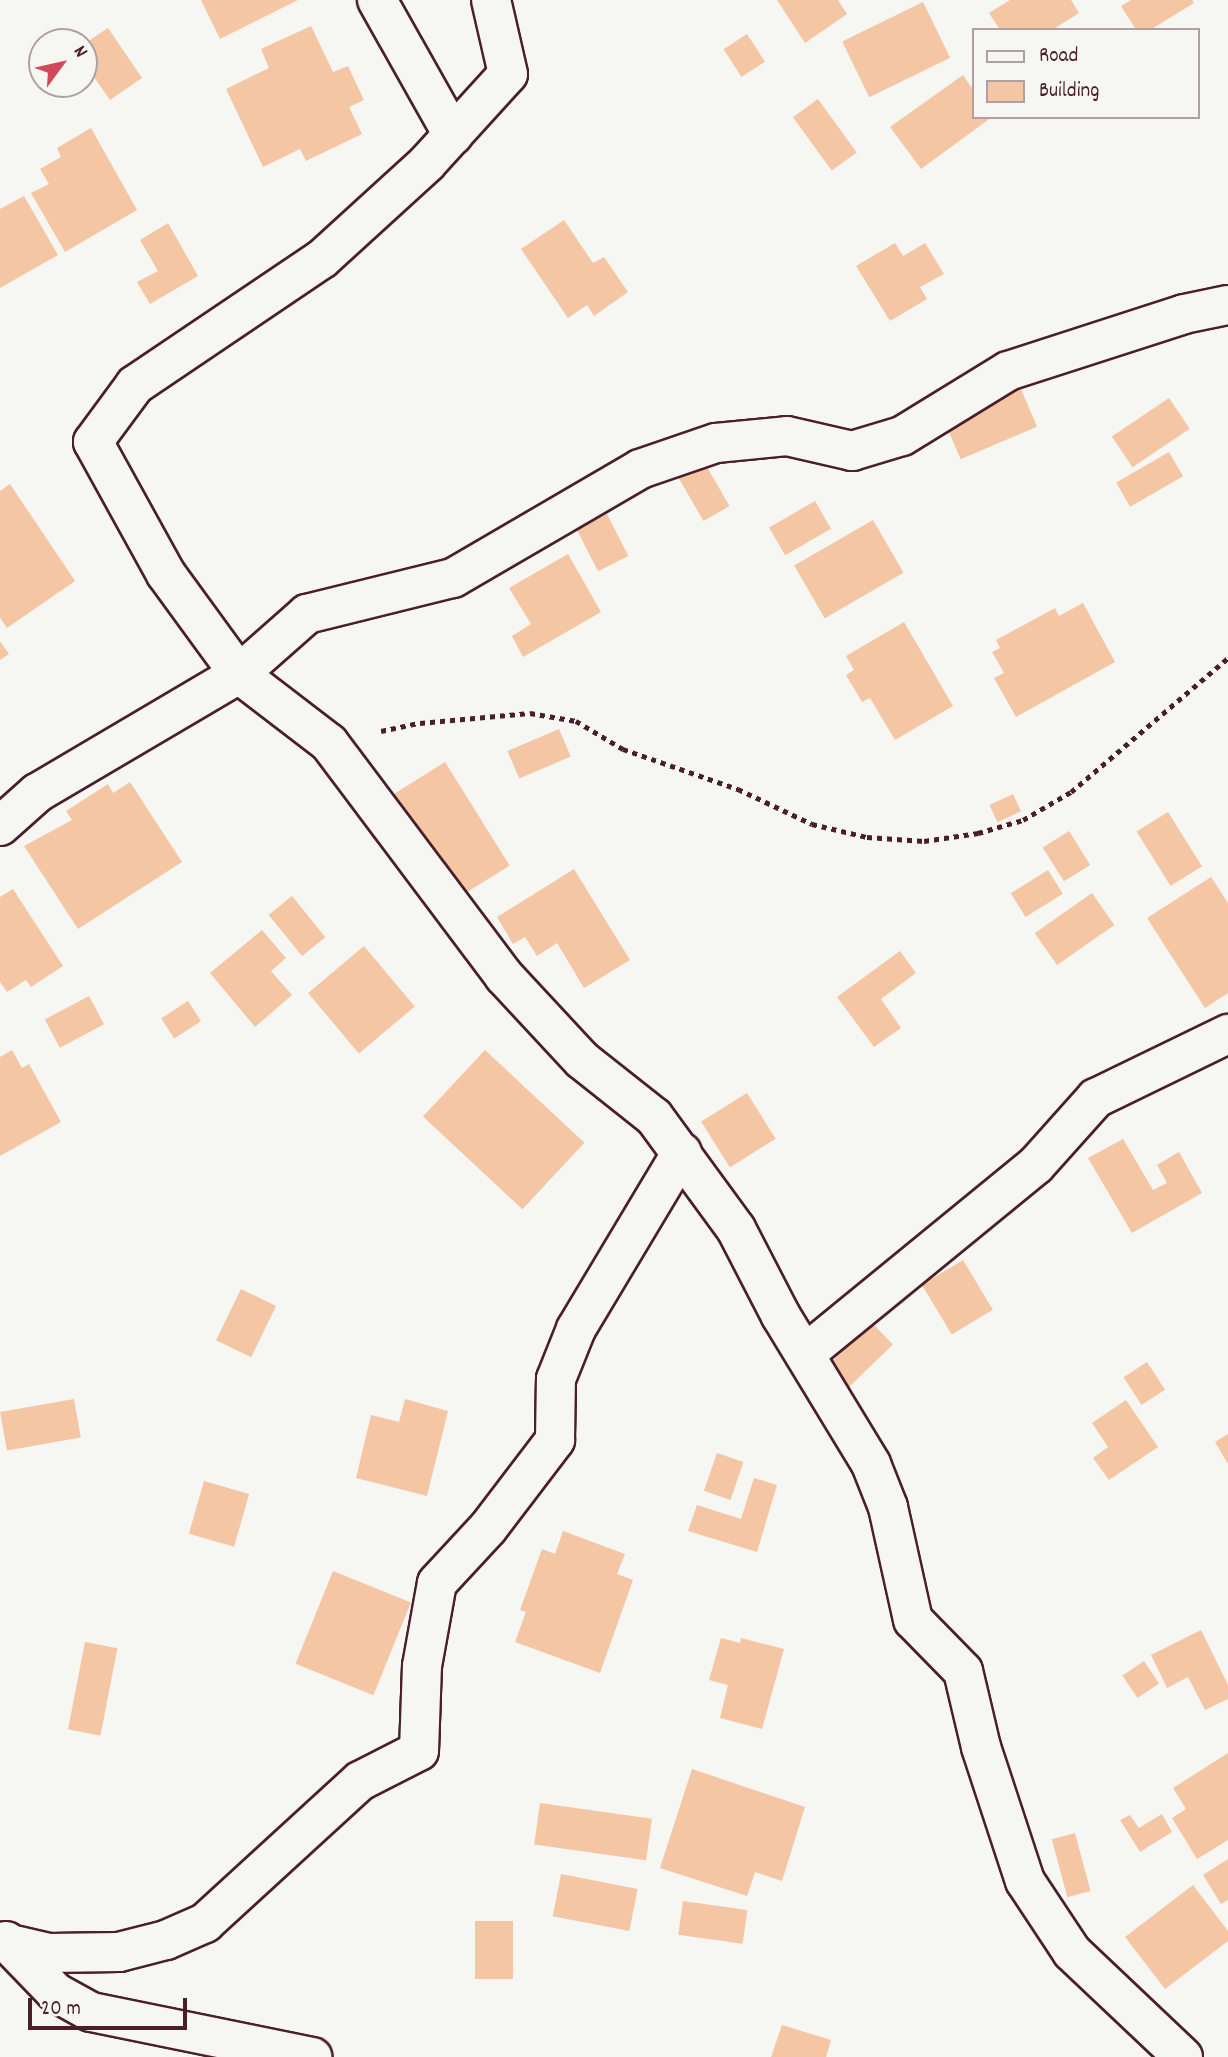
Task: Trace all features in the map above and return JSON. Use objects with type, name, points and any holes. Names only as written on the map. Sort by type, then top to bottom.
[{"type":"street","points":[[377,0],[453,135]]},
{"type":"street","points":[[491,0],[508,74],[453,135],[322,259],[135,385],[93,442],[166,574],[239,674],[329,743],[504,976],[582,1060],[654,1117],[736,1229],[875,1474],[888,1507],[914,1620],[963,1671],[981,1747],[1025,1881],[1072,1952],[1183,2057]]},
{"type":"street","points":[[0,826],[37,793],[239,674],[307,614],[453,578],[640,469],[716,443],[787,436],[852,451],[901,436],[1008,372],[1184,314],[1228,305]]},
{"type":"street","points":[[805,1354],[1036,1165],[1096,1098],[1228,1034]]},
{"type":"street","points":[[5,1940],[49,1953],[119,1952],[166,1940],[205,1923],[360,1781],[419,1751],[422,1666],[437,1583],[488,1528],[555,1440],[556,1379],[576,1329],[682,1152]]},
{"type":"street","points":[[5,1940],[55,1992],[91,2012],[312,2057]]},
{"type":"path","points":[[329,743],[420,723],[530,713],[576,721],[623,749],[738,789],[812,824],[867,837],[924,841],[978,833],[1023,820],[1071,792],[1228,658]]},
{"type":"building","points":[[201,0],[298,0],[220,39]]},
{"type":"building","points":[[777,0],[838,0],[847,14],[805,43]]},
{"type":"building","points":[[1010,0],[1071,0],[1079,13],[1055,28],[999,28],[989,13]]},
{"type":"building","points":[[1131,0],[1192,0],[1194,3],[1153,28],[1135,28],[1121,6]]},
{"type":"building","points":[[923,2],[950,58],[869,97],[842,41]]},
{"type":"building","points":[[311,26],[333,72],[348,66],[364,100],[349,107],[362,134],[306,161],[300,149],[263,167],[226,89],[269,68],[261,49]]},
{"type":"building","points":[[108,28],[142,78],[110,100],[98,83],[98,35]]},
{"type":"building","points":[[747,34],[765,62],[741,77],[724,49]]},
{"type":"building","points":[[963,75],[972,88],[972,119],[989,119],[921,169],[890,127]]},
{"type":"building","points":[[818,99],[857,152],[832,171],[793,117]]},
{"type":"building","points":[[91,128],[137,210],[65,252],[31,193],[49,184],[40,169],[61,157],[57,148]]},
{"type":"building","points":[[24,196],[58,255],[0,288],[0,209]]},
{"type":"building","points":[[564,220],[593,263],[604,257],[628,292],[594,316],[587,305],[568,318],[521,249]]},
{"type":"building","points":[[168,223],[198,276],[150,304],[137,282],[158,271],[140,240]]},
{"type":"building","points":[[895,243],[903,256],[925,243],[944,274],[920,287],[927,299],[890,321],[856,266]]},
{"type":"building","points":[[1021,389],[1037,427],[961,459],[945,421]]},
{"type":"building","points":[[1169,398],[1190,429],[1132,467],[1112,437]]},
{"type":"building","points":[[1169,452],[1183,476],[1130,507],[1116,482]]},
{"type":"building","points":[[700,455],[730,506],[704,521],[674,470]]},
{"type":"building","points":[[10,484],[75,581],[7,628],[0,618],[0,491]]},
{"type":"building","points":[[815,501],[831,529],[785,555],[769,528]]},
{"type":"building","points":[[607,514],[628,556],[598,571],[577,529]]},
{"type":"building","points":[[873,520],[904,573],[825,618],[794,566]]},
{"type":"building","points":[[568,554],[601,612],[523,657],[512,636],[531,624],[509,588]]},
{"type":"building","points":[[1083,603],[1115,662],[1016,717],[994,678],[1004,673],[992,652],[1000,648],[996,640],[1055,608],[1059,616]]},
{"type":"building","points":[[904,622],[953,706],[895,740],[870,698],[862,702],[846,675],[854,670],[846,656]]},
{"type":"building","points":[[0,641],[9,654],[0,660]]},
{"type":"building","points":[[559,729],[571,757],[519,778],[507,751]]},
{"type":"building","points":[[445,762],[510,865],[455,900],[390,796]]},
{"type":"building","points":[[130,782],[182,862],[78,929],[24,846],[72,820],[66,811],[108,784],[113,793]]},
{"type":"building","points":[[1013,794],[1021,811],[997,822],[989,805]]},
{"type":"building","points":[[1168,812],[1202,866],[1171,886],[1137,832]]},
{"type":"building","points":[[1069,831],[1090,865],[1064,881],[1043,847]]},
{"type":"building","points":[[574,869],[630,960],[584,988],[557,943],[537,956],[525,937],[513,944],[497,917]]},
{"type":"building","points":[[1048,870],[1063,894],[1026,917],[1011,893]]},
{"type":"building","points":[[1211,877],[1228,903],[1228,993],[1205,1008],[1147,918]]},
{"type":"building","points":[[13,889],[63,966],[31,987],[26,980],[7,992],[0,982],[0,897]]},
{"type":"building","points":[[1092,893],[1114,925],[1057,965],[1035,933]]},
{"type":"building","points":[[292,896],[325,937],[302,956],[269,915]]},
{"type":"building","points":[[262,930],[286,958],[271,971],[292,995],[255,1027],[210,973]]},
{"type":"building","points":[[364,946],[415,1007],[359,1053],[308,993]]},
{"type":"building","points":[[900,951],[916,973],[881,999],[901,1028],[874,1047],[837,997]]},
{"type":"building","points":[[89,996],[104,1024],[60,1048],[45,1019]]},
{"type":"building","points":[[188,1001],[201,1021],[174,1039],[161,1018]]},
{"type":"building","points":[[12,1050],[22,1068],[29,1064],[61,1122],[0,1156],[0,1057]]},
{"type":"building","points":[[485,1050],[584,1143],[522,1209],[423,1117]]},
{"type":"building","points":[[747,1093],[776,1139],[730,1167],[701,1122]]},
{"type":"building","points":[[1123,1139],[1153,1190],[1167,1183],[1157,1165],[1179,1152],[1202,1193],[1132,1233],[1088,1158]]},
{"type":"building","points":[[963,1260],[993,1310],[952,1334],[922,1285]]},
{"type":"building","points":[[241,1289],[276,1306],[251,1357],[216,1340]]},
{"type":"building","points":[[872,1323],[893,1345],[842,1394],[821,1372]]},
{"type":"building","points":[[1147,1362],[1165,1390],[1141,1405],[1124,1377]]},
{"type":"building","points":[[74,1399],[81,1437],[7,1450],[0,1412]]},
{"type":"building","points":[[405,1399],[448,1411],[427,1496],[356,1478],[371,1415],[399,1422]]},
{"type":"building","points":[[1126,1400],[1158,1447],[1109,1480],[1093,1458],[1108,1447],[1092,1423]]},
{"type":"building","points":[[1228,1434],[1228,1464],[1215,1442]]},
{"type":"building","points":[[717,1453],[743,1462],[730,1500],[704,1491]]},
{"type":"building","points":[[754,1478],[777,1485],[757,1552],[688,1531],[697,1505],[741,1519]]},
{"type":"building","points":[[204,1481],[249,1494],[234,1547],[189,1534]]},
{"type":"building","points":[[563,1531],[625,1554],[617,1574],[633,1580],[600,1673],[515,1642],[526,1612],[520,1610],[542,1549],[555,1554]]},
{"type":"building","points":[[333,1571],[411,1602],[373,1695],[296,1664]]},
{"type":"building","points":[[1201,1630],[1228,1685],[1228,1699],[1205,1710],[1188,1677],[1167,1688],[1151,1655]]},
{"type":"building","points":[[721,1638],[740,1643],[741,1638],[784,1649],[762,1729],[720,1718],[728,1685],[709,1680]]},
{"type":"building","points":[[85,1642],[117,1648],[100,1736],[68,1729]]},
{"type":"building","points":[[1144,1661],[1159,1683],[1138,1698],[1122,1676]]},
{"type":"building","points":[[1228,1753],[1228,1840],[1197,1859],[1172,1818],[1186,1809],[1173,1788]]},
{"type":"building","points":[[692,1769],[805,1807],[782,1881],[755,1872],[747,1896],[660,1868]]},
{"type":"building","points":[[540,1803],[652,1819],[646,1860],[534,1845]]},
{"type":"building","points":[[1162,1814],[1172,1832],[1140,1852],[1120,1820],[1130,1815],[1139,1828]]},
{"type":"building","points":[[1075,1833],[1091,1891],[1067,1897],[1052,1839]]},
{"type":"building","points":[[1228,1859],[1228,1900],[1221,1904],[1203,1875]]},
{"type":"building","points":[[561,1874],[638,1889],[629,1931],[553,1916]]},
{"type":"building","points":[[1193,1885],[1228,1931],[1228,1941],[1165,1989],[1125,1937]]},
{"type":"building","points":[[683,1901],[747,1910],[743,1944],[678,1935]]},
{"type":"building","points":[[475,1921],[513,1921],[513,1979],[475,1979]]},
{"type":"building","points":[[782,2025],[831,2040],[826,2057],[771,2057]]}]
